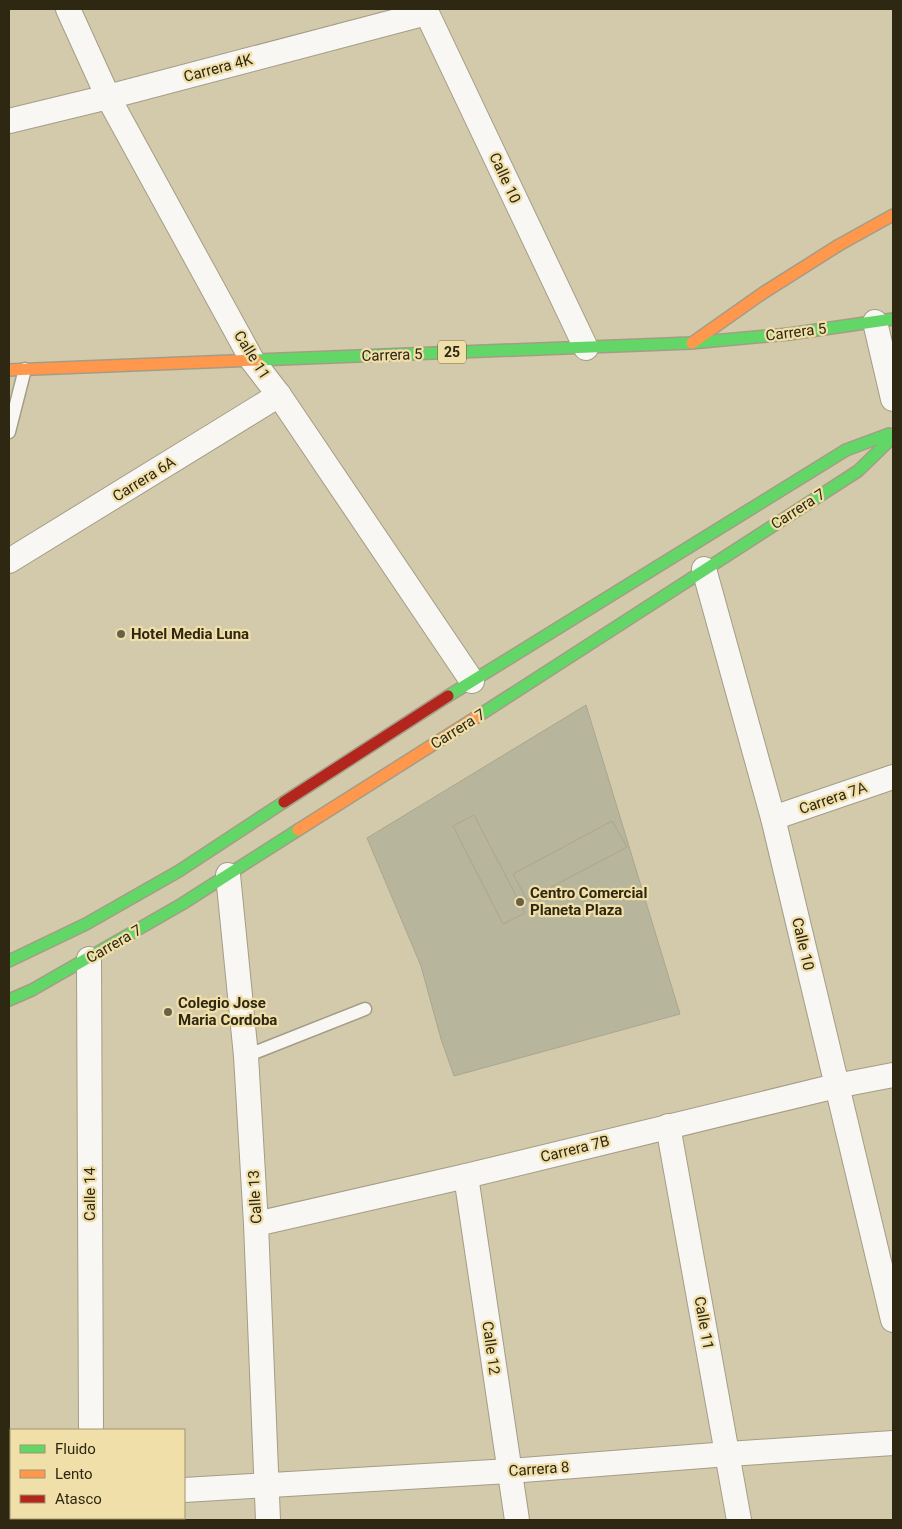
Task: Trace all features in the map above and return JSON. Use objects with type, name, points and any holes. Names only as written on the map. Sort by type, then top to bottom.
[{"type":"main road","points":[[691,343],[763,292],[839,245],[893,215]]},
{"type":"main road","name":"Carrera 5","points":[[9,370],[691,343],[790,334],[884,320]]},
{"type":"main road","name":"Carrera 7","points":[[9,960],[86,924],[178,871],[472,681],[846,450],[893,433]]},
{"type":"main road","name":"Carrera 7","points":[[9,1000],[32,990],[89,959],[182,904],[519,690],[858,471],[893,437]]},
{"type":"street","name":"Calle 11","points":[[68,9],[108,97],[252,360],[279,395],[472,681]]},
{"type":"street","name":"Carrera 4K","points":[[9,121],[108,97],[426,11]]},
{"type":"street","name":"Calle 10","points":[[426,11],[586,348]]},
{"type":"street","points":[[884,320],[893,399]]},
{"type":"street","name":"Carrera 6A","points":[[9,561],[279,395]]},
{"type":"street","name":"Calle 10","points":[[704,569],[773,818],[893,1320]]},
{"type":"street","name":"Carrera 7A","points":[[773,818],[893,777]]},
{"type":"street","name":"Calle 13","points":[[228,875],[246,1056],[256,1224],[268,1520]]},
{"type":"street","name":"Calle 14","points":[[89,959],[91,1429]]},
{"type":"street","name":"Carrera 7B","points":[[256,1224],[466,1176],[836,1086],[893,1075]]},
{"type":"street","name":"Calle 11","points":[[668,1126],[739,1520]]},
{"type":"street","name":"Calle 12","points":[[466,1176],[517,1520]]},
{"type":"street","name":"Carrera 8","points":[[185,1490],[510,1471],[893,1443]]},
{"type":"lane","points":[[9,432],[26,369]]},
{"type":"lane","points":[[246,1056],[365,1009]]},
{"type":"building","name":"Centro Comercial Planeta Plaza","points":[[586,705],[680,1014],[454,1076],[441,1039],[421,966],[367,838]]},
{"type":"building","points":[[474,815],[525,913],[503,924],[453,826]]},
{"type":"building","points":[[612,821],[627,847],[527,900],[513,874]]},
{"type":"traffic: fast","points":[[256,360],[691,343],[789,334],[893,319]]},
{"type":"traffic: fast","points":[[448,696],[846,450],[889,434]]},
{"type":"traffic: fast","points":[[475,718],[858,471],[893,437]]},
{"type":"traffic: fast","points":[[9,961],[86,924],[179,871],[284,802]]},
{"type":"traffic: fast","points":[[9,1000],[32,990],[182,904],[298,830]]},
{"type":"traffic: slow","points":[[692,343],[763,293],[839,245],[893,215]]},
{"type":"traffic: slow","points":[[9,370],[256,360]]},
{"type":"traffic: slow","points":[[298,830],[475,718]]},
{"type":"traffic: jam","points":[[284,802],[448,696]]},
{"type":"place","name":"Hotel Media Luna","points":[[121,634]]},
{"type":"place","name":"Centro Comercial Planeta Plaza","points":[[520,902]]},
{"type":"place","name":"Colegio Jose Maria Cordoba","points":[[168,1012]]}]
